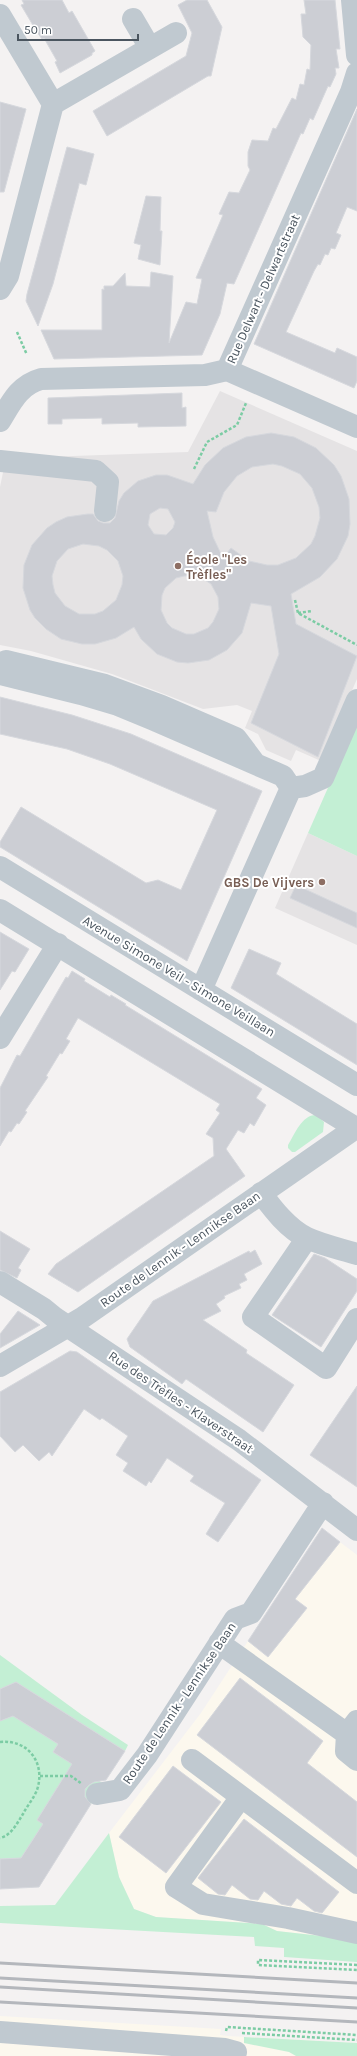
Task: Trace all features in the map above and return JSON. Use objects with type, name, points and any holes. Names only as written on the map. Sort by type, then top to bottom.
[{"type":"street","points":[[352,0],[357,55]]},
{"type":"street","points":[[0,15],[53,104]]},
{"type":"street","points":[[133,19],[150,48]]},
{"type":"street","points":[[0,289],[8,276],[7,256],[53,104],[176,33]]},
{"type":"street","name":"Rue Delwart - Delwartstraat","points":[[0,421],[15,394],[30,382],[41,379],[205,375],[227,370],[355,86]]},
{"type":"street","points":[[227,370],[357,427]]},
{"type":"street","points":[[0,461],[96,472],[108,482],[105,511]]},
{"type":"street","points":[[0,659],[55,671],[105,685],[162,706],[236,738],[255,763]]},
{"type":"street","points":[[0,674],[81,694],[118,706],[283,776],[291,788]]},
{"type":"street","points":[[291,788],[305,786],[323,778],[357,700]]},
{"type":"street","points":[[201,990],[291,788]]},
{"type":"street","name":"Avenue Simone Veil - Simone Veillaan","points":[[0,867],[357,1085]]},
{"type":"street","points":[[0,910],[356,1127]]},
{"type":"street","points":[[0,1038],[58,944]]},
{"type":"street","name":"Route de Lennik - Lennikse Baan","points":[[0,1366],[68,1326],[356,1127]]},
{"type":"street","points":[[261,1193],[272,1208],[294,1229],[307,1238],[357,1254]]},
{"type":"street","points":[[307,1238],[253,1317],[326,1368],[357,1320]]},
{"type":"street","name":"Rue des Trèfles - Klaverstraat","points":[[0,1282],[44,1309],[239,1440],[357,1530]]},
{"type":"street","name":"Route de Lennik - Lennikse Baan","points":[[97,1794],[120,1790],[147,1755],[235,1619],[250,1613],[323,1503]]},
{"type":"street","points":[[219,1643],[352,1728],[346,1751],[357,1760]]},
{"type":"street","points":[[192,1760],[357,1883]]},
{"type":"street","points":[[241,1797],[176,1887],[203,1904],[288,1918],[357,1933]]},
{"type":"street","points":[[0,2023],[209,2040],[237,2053]]},
{"type":"street","points":[[0,2032],[237,2053]]},
{"type":"path","points":[[17,332],[27,355]]},
{"type":"path","points":[[194,469],[207,442],[237,425],[246,402]]},
{"type":"path","points":[[295,600],[298,613],[357,645]]},
{"type":"path","points":[[298,613],[312,611]]},
{"type":"path","points":[[0,1742],[12,1742],[25,1746],[32,1753],[38,1764],[40,1776],[37,1791],[14,1829],[0,1838]]},
{"type":"path","points":[[40,1776],[71,1776],[97,1794]]},
{"type":"path","points":[[357,1965],[258,1960],[258,1966],[357,1970]]},
{"type":"path","points":[[357,2035],[227,2028],[226,2032],[357,2040]]},
{"type":"shaded area","name":"École \"Les Trèfles\"","points":[[220,391],[357,451],[357,679],[321,761],[296,750],[291,761],[266,750],[258,734],[245,728],[252,711],[237,705],[203,709],[112,674],[31,651],[0,645],[0,487],[7,453],[44,457],[188,452]]},
{"type":"shaded area","name":"GBS De Vijvers","points":[[308,833],[357,856],[357,945],[275,908]]},
{"type":"shaded area","points":[[340,1542],[357,1555],[357,1940],[277,1931],[262,1924],[156,1917],[134,1909],[119,1877],[109,1833],[201,1713],[248,1641],[268,1657],[306,1608],[295,1599]]},
{"type":"shaded area","points":[[0,2016],[221,2029],[220,2035],[228,2036],[357,2043],[357,2056],[0,2056]]},
{"type":"green space","points":[[357,722],[357,856],[308,833]]},
{"type":"green space","points":[[317,1115],[324,1122],[323,1132],[295,1152],[292,1152],[288,1148],[288,1145],[303,1121]]},
{"type":"green space","points":[[0,1655],[82,1715],[128,1745],[125,1751],[16,1682],[0,1689]]},
{"type":"green space","points":[[13,1716],[58,1744],[53,1752],[104,1784],[91,1804],[60,1784],[37,1820],[43,1824],[21,1858],[0,1859],[0,1721]]},
{"type":"green space","points":[[109,1833],[119,1877],[134,1909],[156,1917],[262,1924],[277,1931],[357,1940],[357,1962],[284,1957],[284,1948],[255,1946],[254,1937],[0,1923],[0,1906],[55,1905]]},
{"type":"green space","points":[[244,2037],[357,2043],[357,2056],[296,2056],[289,2052],[244,2043]]},
{"type":"building","points":[[22,0],[62,0],[69,13],[72,11],[95,51],[92,55],[60,73],[55,62],[57,61],[44,38],[42,39],[37,32],[21,5],[24,4]]},
{"type":"building","points":[[187,0],[207,0],[222,27],[211,76],[208,76],[107,136],[93,111],[186,56],[192,33],[178,5]]},
{"type":"building","points":[[304,0],[335,0],[340,49],[336,49],[339,68],[335,68],[336,74],[330,87],[328,86],[313,120],[310,118],[303,134],[301,133],[234,284],[227,283],[220,314],[202,355],[54,359],[41,330],[102,330],[102,289],[104,290],[104,286],[113,286],[125,273],[126,286],[150,287],[151,272],[173,276],[169,343],[186,302],[197,304],[202,279],[196,278],[223,215],[219,214],[229,192],[239,193],[250,170],[248,166],[248,152],[252,140],[268,141],[273,128],[276,129],[292,98],[296,100],[300,84],[304,85],[307,69],[310,70],[311,45],[303,37],[301,14],[306,14]]},
{"type":"building","points":[[0,102],[26,109],[4,192],[0,192]]},
{"type":"building","points":[[357,109],[357,211],[347,207],[336,233],[341,235],[335,249],[331,248],[328,255],[325,254],[320,265],[318,264],[286,332],[335,353],[337,348],[357,357],[357,381],[354,388],[254,344]]},
{"type":"building","points":[[67,147],[94,154],[86,185],[79,183],[53,284],[38,326],[26,301],[27,294]]},
{"type":"building","points":[[146,196],[161,197],[160,231],[162,231],[160,265],[138,259],[141,245],[134,243]]},
{"type":"building","points":[[182,393],[182,408],[186,407],[186,426],[138,427],[138,423],[102,424],[102,418],[62,419],[62,424],[48,424],[48,398]]},
{"type":"building","points":[[271,433],[294,437],[316,448],[334,465],[341,476],[349,499],[350,524],[348,536],[337,559],[320,577],[291,594],[296,624],[357,656],[318,757],[251,723],[279,654],[271,606],[251,603],[242,633],[227,650],[209,660],[188,663],[177,662],[157,654],[141,639],[134,627],[116,638],[95,644],[82,644],[61,639],[46,629],[35,618],[30,610],[23,588],[24,565],[32,545],[47,528],[67,517],[88,514],[93,514],[98,521],[110,523],[115,518],[119,501],[124,493],[138,481],[156,475],[167,475],[193,484],[205,465],[223,448],[246,437]],"holes":[[[273,464],[282,466],[300,474],[312,488],[319,507],[320,518],[311,544],[296,558],[278,565],[267,565],[249,561],[231,548],[223,558],[213,537],[207,511],[216,512],[224,492],[237,476],[252,467]],[[160,508],[168,509],[175,522],[173,528],[166,535],[154,534],[148,525],[150,514]],[[83,544],[99,546],[107,550],[118,561],[123,576],[122,585],[116,600],[103,611],[95,614],[79,614],[65,606],[55,593],[52,576],[57,561],[68,549]],[[184,576],[198,576],[211,584],[218,597],[219,609],[213,622],[208,628],[194,634],[186,634],[172,628],[167,623],[161,610],[162,595],[165,588],[176,578]]]},
{"type":"building","points":[[0,697],[72,715],[131,734],[262,791],[187,961],[0,847],[0,842],[21,807],[146,883],[158,880],[181,890],[217,810],[110,764],[67,749],[0,734]]},
{"type":"building","points":[[296,885],[357,913],[357,928],[290,898]]},
{"type":"building","points":[[0,932],[29,949],[15,972],[12,971],[0,990]]},
{"type":"building","points":[[249,949],[281,963],[276,974],[357,1024],[357,1065],[231,988]]},
{"type":"building","points":[[72,971],[85,979],[84,981],[110,997],[111,995],[126,1004],[125,1005],[262,1089],[256,1098],[266,1105],[254,1126],[250,1123],[244,1133],[238,1130],[226,1149],[245,1176],[78,1292],[48,1274],[56,1264],[214,1156],[213,1138],[206,1134],[220,1113],[216,1110],[220,1104],[78,1018],[66,1039],[70,1041],[62,1054],[60,1053],[46,1076],[48,1077],[25,1111],[27,1112],[19,1124],[17,1123],[11,1132],[9,1131],[0,1146],[0,1088],[17,1055],[20,1056],[66,977],[68,978]]},
{"type":"building","points":[[0,1231],[30,1249],[18,1268],[21,1270],[17,1278],[0,1270]]},
{"type":"building","points":[[255,1250],[262,1264],[244,1274],[247,1280],[239,1284],[241,1288],[224,1296],[225,1298],[216,1304],[221,1311],[203,1320],[247,1350],[246,1353],[294,1385],[263,1432],[186,1379],[182,1384],[130,1347],[127,1339],[153,1301],[249,1251],[250,1253]]},
{"type":"building","points":[[314,1254],[325,1258],[357,1279],[357,1291],[321,1347],[272,1315]]},
{"type":"building","points":[[18,1311],[40,1325],[0,1348],[0,1334]]},
{"type":"building","points":[[70,1351],[77,1352],[261,1480],[218,1542],[206,1534],[225,1503],[190,1481],[194,1476],[167,1458],[151,1483],[149,1481],[146,1486],[123,1471],[128,1463],[116,1455],[128,1436],[102,1418],[100,1420],[84,1409],[52,1456],[49,1452],[39,1461],[23,1445],[15,1452],[0,1436],[0,1392]]},
{"type":"building","points":[[357,1386],[357,1487],[310,1455]]},
{"type":"building","points":[[322,1528],[340,1542],[295,1599],[307,1608],[268,1657],[248,1641]]},
{"type":"building","points":[[240,1678],[323,1741],[307,1763],[357,1802],[357,1857],[197,1735]]},
{"type":"building","points":[[16,1682],[125,1751],[106,1780],[94,1782],[85,1789],[85,1797],[91,1804],[39,1887],[0,1889],[0,1859],[21,1858],[43,1824],[37,1820],[72,1764],[53,1752],[58,1744],[13,1716],[0,1721],[0,1689]]},
{"type":"building","points":[[173,1766],[221,1802],[166,1873],[119,1837]]},
{"type":"building","points":[[244,1819],[339,1892],[322,1913],[314,1911],[297,1898],[291,1906],[281,1904],[264,1891],[258,1900],[250,1899],[232,1885],[225,1895],[218,1894],[198,1878]]},
{"type":"railway","points":[[0,1963],[357,1983]]},
{"type":"railway","points":[[0,1978],[357,1998]]},
{"type":"railway","points":[[0,1987],[357,2008]]},
{"type":"railway","points":[[0,2002],[357,2022]]},
{"type":"place","name":"École \"Les Trèfles\"","points":[[178,566]]},
{"type":"place","name":"GBS De Vijvers","points":[[322,882]]}]
